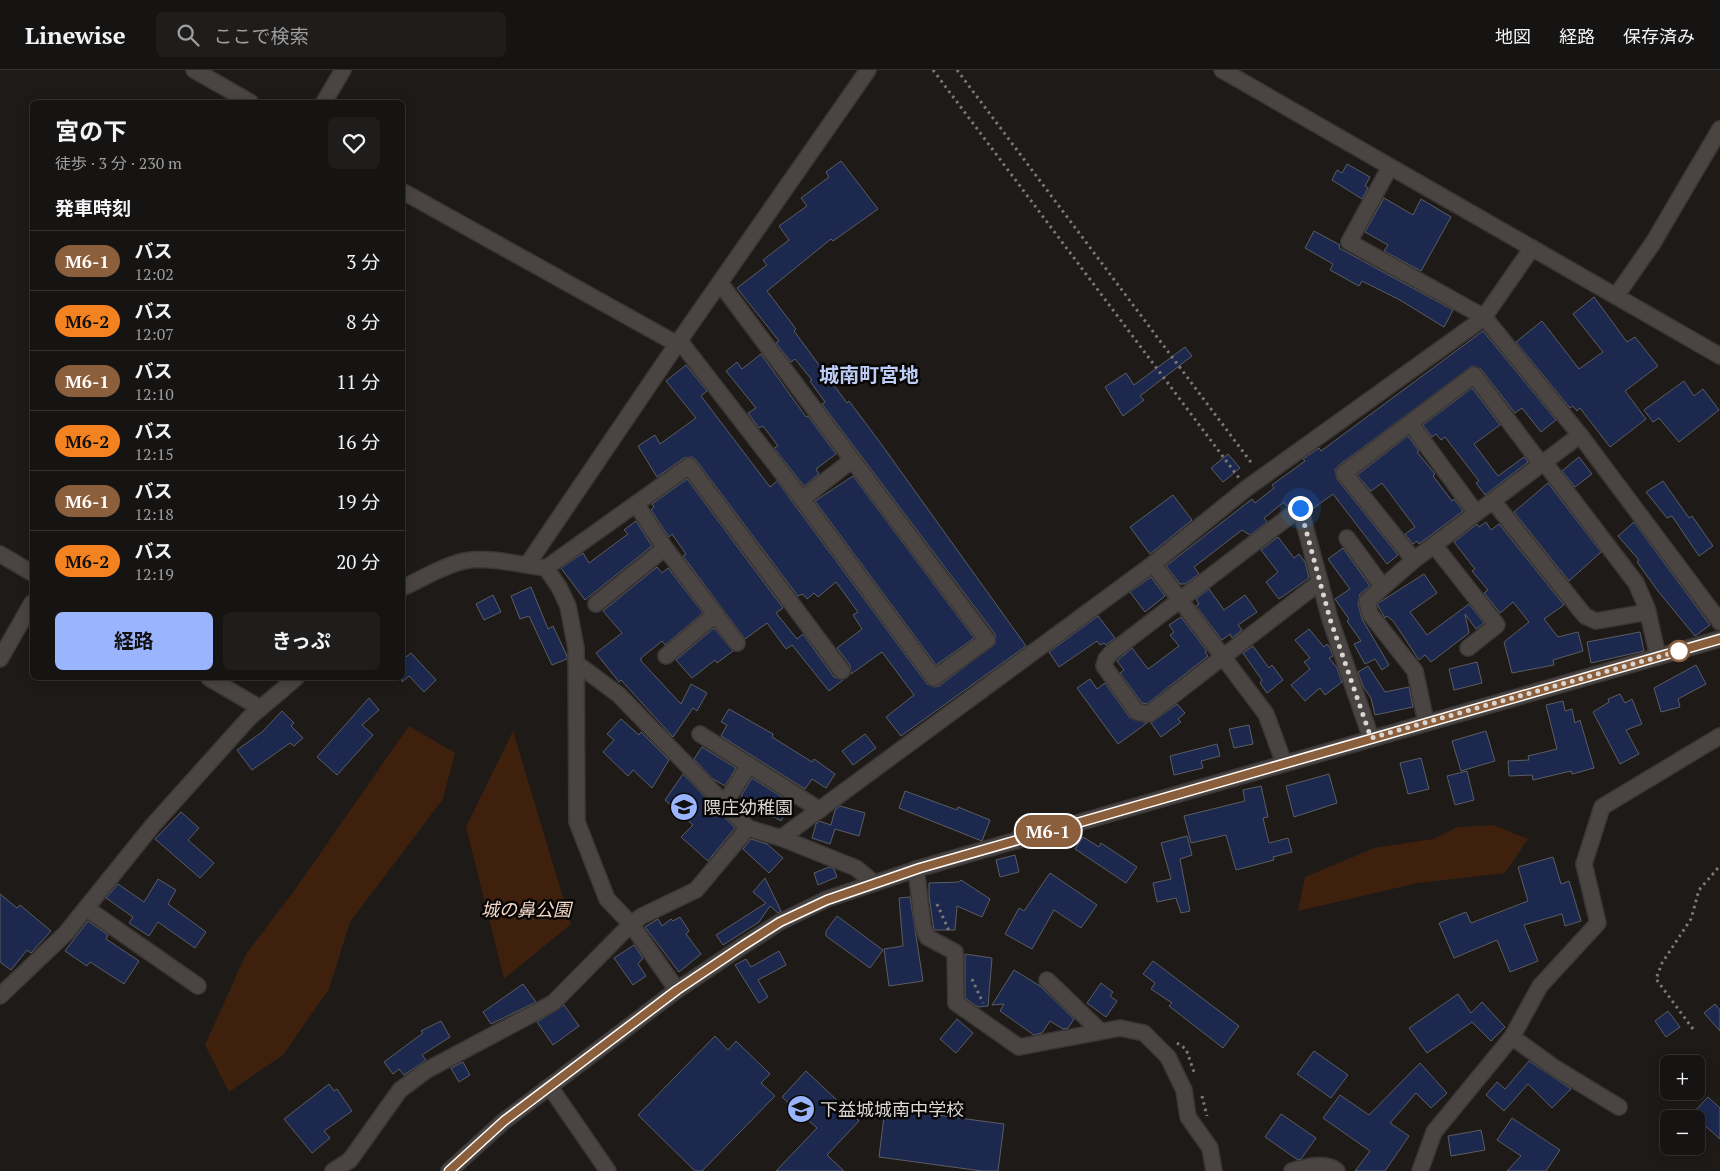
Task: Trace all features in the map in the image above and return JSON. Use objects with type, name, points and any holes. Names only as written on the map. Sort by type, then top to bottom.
[{"type":"street","points":[[194,70],[246,100]]},
{"type":"street","points":[[325,100],[343,70]]},
{"type":"street","points":[[527,565],[678,342],[868,70]]},
{"type":"street","points":[[1222,70],[1720,356]]},
{"type":"street","points":[[1616,296],[1653,244],[1720,129]]},
{"type":"street","points":[[1390,167],[1349,242],[1484,317],[1580,436],[1720,622]]},
{"type":"street","points":[[405,193],[678,342],[802,499],[934,678],[987,640],[720,283]]},
{"type":"street","points":[[782,838],[1153,564],[1247,488],[1484,317],[1532,248]]},
{"type":"street","points":[[1414,560],[1344,473],[1474,375],[1636,583],[1648,612],[1658,657]]},
{"type":"street","points":[[1410,423],[1476,513]]},
{"type":"street","points":[[1426,722],[1415,671],[1370,614],[1367,601],[1414,560],[1580,436]]},
{"type":"street","points":[[802,499],[852,460]]},
{"type":"street","points":[[405,586],[438,570],[464,561],[546,568],[689,466],[842,671]]},
{"type":"street","points":[[1493,501],[1585,616],[1596,621],[1648,612]]},
{"type":"street","points":[[636,504],[665,548],[737,643]]},
{"type":"street","points":[[1320,582],[1149,714],[1137,712],[1104,666],[1112,652],[1300,508],[1320,582],[1371,738]]},
{"type":"street","points":[[1347,538],[1383,587]]},
{"type":"street","points":[[1434,545],[1497,625],[1468,648]]},
{"type":"street","points":[[596,604],[665,548]]},
{"type":"street","points":[[0,554],[30,572]]},
{"type":"street","points":[[1153,564],[1182,599],[1266,714],[1284,763]]},
{"type":"street","points":[[546,568],[568,606],[576,648],[577,822],[607,899],[631,924],[677,990]]},
{"type":"street","points":[[0,659],[30,606]]},
{"type":"street","points":[[666,656],[716,614]]},
{"type":"street","points":[[449,1171],[504,1121],[677,990],[780,922],[827,900],[916,869],[1720,639]]},
{"type":"street","points":[[576,663],[619,695],[748,828],[782,838],[856,868],[874,883]]},
{"type":"street","points":[[212,680],[260,708]]},
{"type":"street","points":[[0,996],[66,933],[153,825],[260,708],[294,680]]},
{"type":"street","points":[[700,734],[820,810]]},
{"type":"street","points":[[1420,1171],[1434,1132],[1512,1037],[1540,986],[1598,923],[1584,864],[1602,807],[1720,736]]},
{"type":"street","points":[[725,804],[749,765]]},
{"type":"street","points":[[333,1171],[350,1160],[400,1090],[427,1070],[553,1003],[631,924],[642,916],[696,890],[748,828]]},
{"type":"street","points":[[916,869],[923,926],[927,937],[955,952],[954,996],[959,1007],[1019,1047],[1120,1028],[1144,1033],[1168,1057],[1184,1090],[1188,1117],[1210,1148],[1214,1171]]},
{"type":"street","points":[[86,908],[198,986]]},
{"type":"street","points":[[1047,980],[1100,1031]]},
{"type":"street","points":[[1512,1037],[1555,1068],[1620,1107]]},
{"type":"street","points":[[550,1087],[608,1171]]},
{"type":"street","points":[[1292,1171],[1316,1166],[1332,1167],[1337,1171]]},
{"type":"path","points":[[933,70],[1247,488]]},
{"type":"path","points":[[957,70],[1262,478]]},
{"type":"path","points":[[1693,1029],[1656,979],[1662,963],[1691,919],[1699,890],[1718,868]]},
{"type":"green space","points":[[409,726],[455,753],[443,799],[350,922],[329,989],[283,1055],[229,1092],[205,1045],[246,954],[294,891]]},
{"type":"green space","name":"城の鼻公園","points":[[513,731],[571,924],[504,979],[466,827]]},
{"type":"green space","points":[[1493,825],[1528,839],[1505,873],[1418,883],[1298,911],[1305,877],[1374,848],[1433,839],[1458,827]]},
{"type":"building","points":[[841,161],[878,209],[833,241],[831,239],[767,291],[796,329],[794,331],[847,403],[849,401],[879,441],[1026,646],[901,736],[886,717],[914,695],[882,652],[851,674],[850,665],[837,648],[862,629],[853,615],[858,612],[836,582],[818,597],[814,593],[807,599],[803,594],[798,596],[696,460],[692,457],[684,458],[657,477],[638,446],[655,435],[660,444],[696,418],[666,381],[686,365],[707,391],[701,396],[770,487],[777,481],[927,684],[934,687],[939,686],[995,644],[995,634],[822,404],[825,402],[810,381],[812,380],[795,359],[791,362],[776,343],[779,341],[737,288],[767,265],[763,260],[789,240],[779,226],[807,206],[801,198],[829,177],[826,172]]},
{"type":"building","points":[[1347,164],[1370,177],[1365,186],[1368,188],[1362,199],[1332,180],[1337,170],[1342,173]]},
{"type":"building","points":[[1384,198],[1413,215],[1421,199],[1451,217],[1421,271],[1384,251],[1388,245],[1365,232]]},
{"type":"building","points":[[1314,231],[1340,245],[1339,248],[1453,310],[1444,327],[1400,300],[1362,281],[1359,286],[1330,270],[1333,264],[1305,248]]},
{"type":"building","points":[[1594,297],[1627,342],[1635,337],[1658,366],[1625,391],[1646,419],[1610,447],[1580,408],[1577,411],[1573,406],[1570,408],[1516,342],[1542,321],[1579,369],[1603,352],[1573,314]]},
{"type":"building","points":[[1483,331],[1556,420],[1541,432],[1522,408],[1515,413],[1481,369],[1472,366],[1338,466],[1335,470],[1337,479],[1398,555],[1387,564],[1333,494],[1311,510],[1302,497],[1287,506],[1284,502],[1264,518],[1267,522],[1250,535],[1242,530],[1194,567],[1199,574],[1185,584],[1180,584],[1166,566],[1252,499],[1255,503],[1274,488],[1272,485],[1305,461],[1303,459],[1319,448],[1321,451]]},
{"type":"building","points":[[1185,347],[1192,356],[1140,396],[1144,400],[1123,416],[1105,387],[1126,373],[1134,385]]},
{"type":"building","points":[[761,354],[806,417],[808,416],[836,454],[816,469],[819,474],[804,486],[774,448],[778,446],[763,426],[759,428],[748,413],[756,408],[726,371],[737,362],[742,369]]},
{"type":"building","points":[[1684,381],[1694,396],[1703,389],[1719,410],[1679,442],[1659,418],[1653,422],[1644,410]]},
{"type":"building","points":[[1472,388],[1500,425],[1474,444],[1498,476],[1524,457],[1528,462],[1485,495],[1476,483],[1479,481],[1445,437],[1441,440],[1436,434],[1432,437],[1423,425]]},
{"type":"building","points":[[1408,436],[1419,451],[1417,452],[1435,474],[1433,476],[1452,501],[1454,499],[1463,511],[1419,544],[1417,541],[1413,544],[1405,534],[1415,527],[1382,483],[1371,491],[1357,475]]},
{"type":"building","points":[[1228,454],[1240,468],[1223,482],[1211,468]]},
{"type":"building","points":[[1579,457],[1592,474],[1575,487],[1562,471]]},
{"type":"building","points":[[853,476],[974,638],[936,665],[815,501]]},
{"type":"building","points":[[687,479],[783,608],[776,613],[797,639],[803,634],[834,677],[843,680],[829,691],[792,645],[786,649],[767,623],[745,639],[683,556],[686,554],[672,534],[669,537],[651,510],[654,507],[652,504]]},
{"type":"building","points":[[1663,481],[1689,518],[1692,516],[1713,546],[1699,556],[1672,516],[1667,518],[1646,492]]},
{"type":"building","points":[[1548,483],[1601,552],[1569,581],[1514,512]]},
{"type":"building","points":[[1173,495],[1192,520],[1150,554],[1130,527]]},
{"type":"building","points":[[636,521],[652,546],[585,600],[561,568],[583,553],[589,563],[628,534],[624,530]]},
{"type":"building","points":[[1486,522],[1491,530],[1499,524],[1564,605],[1544,619],[1558,637],[1578,632],[1583,651],[1553,660],[1554,665],[1512,673],[1504,642],[1529,622],[1513,602],[1500,613],[1484,593],[1488,590],[1472,571],[1475,569],[1454,542],[1477,524],[1479,527]]},
{"type":"building","points":[[1634,522],[1710,625],[1695,636],[1658,591],[1637,562],[1639,560],[1618,536]]},
{"type":"building","points":[[1278,537],[1294,558],[1299,554],[1305,562],[1309,578],[1279,599],[1266,582],[1278,572],[1261,550]]},
{"type":"building","points":[[1343,548],[1370,586],[1360,594],[1358,603],[1362,619],[1389,665],[1382,670],[1375,659],[1365,664],[1354,644],[1361,641],[1335,599],[1350,589],[1328,559]]},
{"type":"building","points":[[657,567],[662,573],[668,568],[703,613],[665,645],[662,641],[641,658],[641,661],[681,704],[691,684],[707,693],[697,711],[693,708],[673,737],[621,680],[619,682],[596,653],[622,633],[603,611]]},
{"type":"building","points":[[1424,574],[1437,593],[1410,612],[1427,635],[1469,604],[1484,623],[1476,629],[1465,614],[1469,633],[1431,662],[1425,655],[1419,660],[1394,622],[1387,616],[1385,618],[1377,604]]},
{"type":"building","points":[[1151,577],[1165,596],[1145,612],[1130,592]]},
{"type":"building","points":[[531,587],[548,629],[553,626],[567,656],[567,659],[552,665],[529,616],[520,619],[511,596]]},
{"type":"building","points":[[1209,589],[1224,610],[1245,595],[1257,612],[1238,625],[1242,630],[1232,638],[1230,634],[1222,640],[1196,606],[1199,604],[1196,599]]},
{"type":"building","points":[[493,595],[501,612],[484,620],[476,604]]},
{"type":"building","points":[[1098,616],[1115,638],[1106,645],[1104,643],[1100,645],[1097,641],[1059,667],[1049,652]]},
{"type":"building","points":[[1181,617],[1207,651],[1205,652],[1208,656],[1147,704],[1142,703],[1120,673],[1124,670],[1117,661],[1132,648],[1148,669],[1151,667],[1179,646],[1170,635],[1174,632],[1169,625]]},
{"type":"building","points":[[714,628],[733,651],[717,663],[715,660],[692,678],[676,660]]},
{"type":"building","points":[[1309,629],[1324,647],[1327,644],[1330,648],[1333,656],[1329,658],[1337,668],[1342,682],[1325,695],[1320,688],[1305,701],[1291,685],[1310,669],[1304,662],[1310,658],[1295,640]]},
{"type":"building","points":[[1640,632],[1644,651],[1591,663],[1587,642]]},
{"type":"building","points":[[1253,646],[1269,668],[1272,665],[1283,680],[1267,693],[1260,683],[1262,680],[1243,653]]},
{"type":"building","points":[[411,653],[436,680],[424,692],[409,676],[405,679],[405,658]]},
{"type":"building","points":[[1477,662],[1482,683],[1454,690],[1449,669]]},
{"type":"building","points":[[1696,665],[1706,684],[1678,699],[1680,707],[1661,712],[1654,688]]},
{"type":"building","points":[[1368,666],[1385,692],[1409,687],[1413,707],[1375,715],[1371,698],[1363,686],[1358,672]]},
{"type":"building","points":[[1090,679],[1097,689],[1105,683],[1130,718],[1147,723],[1118,744],[1077,688]]},
{"type":"building","points":[[1620,694],[1625,703],[1632,699],[1642,724],[1626,730],[1639,754],[1620,764],[1593,712],[1609,702],[1608,699]]},
{"type":"building","points":[[369,698],[379,710],[362,725],[373,735],[337,775],[317,757]]},
{"type":"building","points":[[1563,701],[1565,711],[1572,709],[1575,723],[1580,720],[1594,768],[1572,774],[1571,771],[1533,780],[1532,775],[1509,776],[1508,761],[1529,760],[1528,756],[1557,749],[1546,705]]},
{"type":"building","points":[[1177,704],[1185,713],[1178,719],[1181,722],[1161,737],[1151,723]]},
{"type":"building","points":[[729,709],[773,734],[772,737],[812,762],[814,759],[835,774],[826,788],[812,779],[805,789],[721,736],[727,725],[721,722]]},
{"type":"building","points":[[282,711],[294,723],[291,726],[303,738],[294,746],[290,743],[252,770],[237,750],[262,732]]},
{"type":"building","points":[[621,719],[639,735],[641,732],[669,760],[652,788],[633,770],[628,776],[603,752],[614,740],[607,734]]},
{"type":"building","points":[[1249,725],[1253,744],[1234,748],[1229,729]]},
{"type":"building","points":[[1486,731],[1495,761],[1461,771],[1452,741]]},
{"type":"building","points":[[865,734],[876,748],[853,765],[842,751]]},
{"type":"building","points":[[1217,744],[1220,756],[1201,761],[1203,768],[1174,775],[1170,756]]},
{"type":"building","points":[[702,747],[736,768],[725,786],[713,779],[694,759]]},
{"type":"building","points":[[1421,758],[1429,789],[1408,794],[1400,763]]},
{"type":"building","points":[[1467,771],[1474,800],[1455,805],[1447,776]]},
{"type":"building","points":[[683,774],[735,828],[708,861],[681,837],[693,825],[665,800]]},
{"type":"building","points":[[1329,774],[1337,803],[1294,817],[1286,786]]},
{"type":"building","points":[[752,778],[791,803],[781,821],[741,796]]},
{"type":"building","points":[[1261,786],[1268,817],[1263,818],[1269,843],[1288,838],[1292,852],[1273,857],[1274,860],[1236,870],[1226,835],[1191,843],[1184,816],[1245,801],[1243,790]]},
{"type":"building","points":[[905,791],[957,810],[958,807],[990,820],[982,841],[899,808]]},
{"type":"building","points":[[840,806],[865,813],[859,836],[835,829],[830,844],[812,838],[816,824],[819,821],[831,825],[835,810]]},
{"type":"building","points":[[181,812],[199,828],[188,840],[214,863],[200,878],[155,839]]},
{"type":"building","points":[[1187,836],[1192,855],[1180,859],[1190,911],[1181,913],[1176,898],[1157,902],[1153,883],[1171,879],[1161,843]]},
{"type":"building","points":[[1083,837],[1099,847],[1101,843],[1137,867],[1126,883],[1075,849]]},
{"type":"building","points":[[751,839],[767,844],[783,858],[769,873],[743,849]]},
{"type":"building","points":[[1015,855],[1019,872],[1000,877],[996,860]]},
{"type":"building","points":[[1553,857],[1561,884],[1569,881],[1581,921],[1565,926],[1562,914],[1524,925],[1538,961],[1510,972],[1497,940],[1454,958],[1439,923],[1466,912],[1471,923],[1528,901],[1518,867]]},
{"type":"building","points":[[829,867],[834,869],[837,877],[818,885],[814,873]]},
{"type":"building","points":[[1050,873],[1097,905],[1081,928],[1054,910],[1032,949],[1005,934],[1019,908],[1024,911]]},
{"type":"building","points":[[765,878],[781,911],[778,913],[770,906],[759,922],[723,945],[716,935],[766,903],[753,892]]},
{"type":"building","points":[[158,879],[176,890],[168,904],[206,932],[195,948],[158,922],[149,936],[129,923],[133,917],[106,898],[118,884],[144,902]]},
{"type":"building","points":[[961,880],[990,899],[982,917],[957,906],[955,930],[934,930],[929,883],[959,882]]},
{"type":"building","points":[[0,894],[17,908],[20,905],[51,931],[31,953],[27,950],[11,970],[0,962]]},
{"type":"building","points":[[910,897],[923,981],[889,986],[884,949],[903,946],[899,898]]},
{"type":"building","points":[[837,916],[883,950],[870,968],[826,936],[826,931]]},
{"type":"building","points":[[680,917],[689,931],[686,934],[701,954],[679,972],[645,927],[658,919],[662,926],[671,919],[673,921]]},
{"type":"building","points":[[88,921],[108,935],[106,939],[139,961],[124,984],[90,962],[87,966],[65,951]]},
{"type":"building","points":[[634,945],[643,958],[638,964],[646,976],[633,985],[614,958]]},
{"type":"building","points":[[779,951],[786,965],[758,980],[768,997],[759,1003],[735,965],[746,959],[751,967]]},
{"type":"building","points":[[965,954],[992,958],[988,1006],[978,1007],[965,998]]},
{"type":"building","points":[[1153,961],[1239,1026],[1223,1048],[1169,1006],[1172,1003],[1151,989],[1155,983],[1143,974]]},
{"type":"building","points":[[1014,970],[1040,986],[1074,1019],[1068,1028],[1063,1029],[1050,1021],[1042,1033],[1034,1035],[1000,1011],[1004,1004],[992,1005]]},
{"type":"building","points":[[1101,983],[1113,992],[1110,996],[1117,1001],[1106,1017],[1087,1003]]},
{"type":"building","points":[[523,984],[536,1002],[491,1024],[483,1012]]},
{"type":"building","points":[[1458,994],[1471,1013],[1482,1002],[1505,1027],[1491,1041],[1472,1022],[1427,1053],[1409,1028]]},
{"type":"building","points":[[1715,1004],[1720,1010],[1720,1031],[1704,1013]]},
{"type":"building","points":[[564,1005],[579,1026],[553,1045],[537,1022]]},
{"type":"building","points":[[1668,1011],[1680,1027],[1666,1037],[1655,1021]]},
{"type":"building","points":[[957,1019],[973,1033],[956,1053],[940,1039]]},
{"type":"building","points":[[441,1021],[450,1037],[422,1055],[426,1060],[404,1075],[399,1069],[393,1074],[384,1062],[423,1033],[421,1031]]},
{"type":"building","points":[[715,1036],[728,1050],[736,1041],[770,1074],[761,1083],[775,1096],[702,1171],[695,1171],[638,1115]]},
{"type":"building","points":[[1314,1051],[1348,1075],[1331,1098],[1297,1074]]},
{"type":"building","points":[[1529,1061],[1571,1089],[1552,1108],[1528,1084],[1504,1111],[1486,1095],[1497,1082],[1505,1089]]},
{"type":"building","points":[[463,1062],[470,1075],[459,1082],[451,1068]]},
{"type":"building","points":[[1420,1063],[1447,1093],[1431,1108],[1416,1093],[1390,1123],[1409,1136],[1385,1171],[1355,1171],[1370,1151],[1323,1118],[1340,1095],[1369,1115]]},
{"type":"building","points":[[806,1071],[859,1121],[827,1155],[844,1171],[776,1171],[817,1128],[782,1097]]},
{"type":"building","points":[[329,1084],[334,1091],[337,1089],[352,1111],[324,1131],[330,1138],[312,1153],[284,1119]]},
{"type":"building","points":[[1708,1097],[1720,1108],[1720,1139],[1705,1126],[1705,1110],[1696,1110]]},
{"type":"building","points":[[885,1108],[1004,1124],[998,1171],[982,1171],[879,1157]]},
{"type":"building","points":[[1281,1114],[1316,1138],[1301,1159],[1298,1160],[1265,1137]]},
{"type":"building","points":[[1512,1118],[1560,1150],[1546,1171],[1507,1171],[1521,1156],[1497,1140]]},
{"type":"building","points":[[1481,1130],[1485,1150],[1451,1156],[1448,1136]]},
{"type":"bus line","name":"M6-1","points":[[449,1171],[504,1121],[677,990],[780,922],[827,900],[920,868],[1720,639]]},
{"type":"place","name":"隈庄幼稚園","points":[[684,807]]},
{"type":"place","name":"下益城城南中学校","points":[[801,1109]]},
{"type":"district","name":"城南町宮地","points":[[869,374]]},
{"type":"route","points":[[1300,508],[1330,619],[1371,738],[1679,651]]}]
